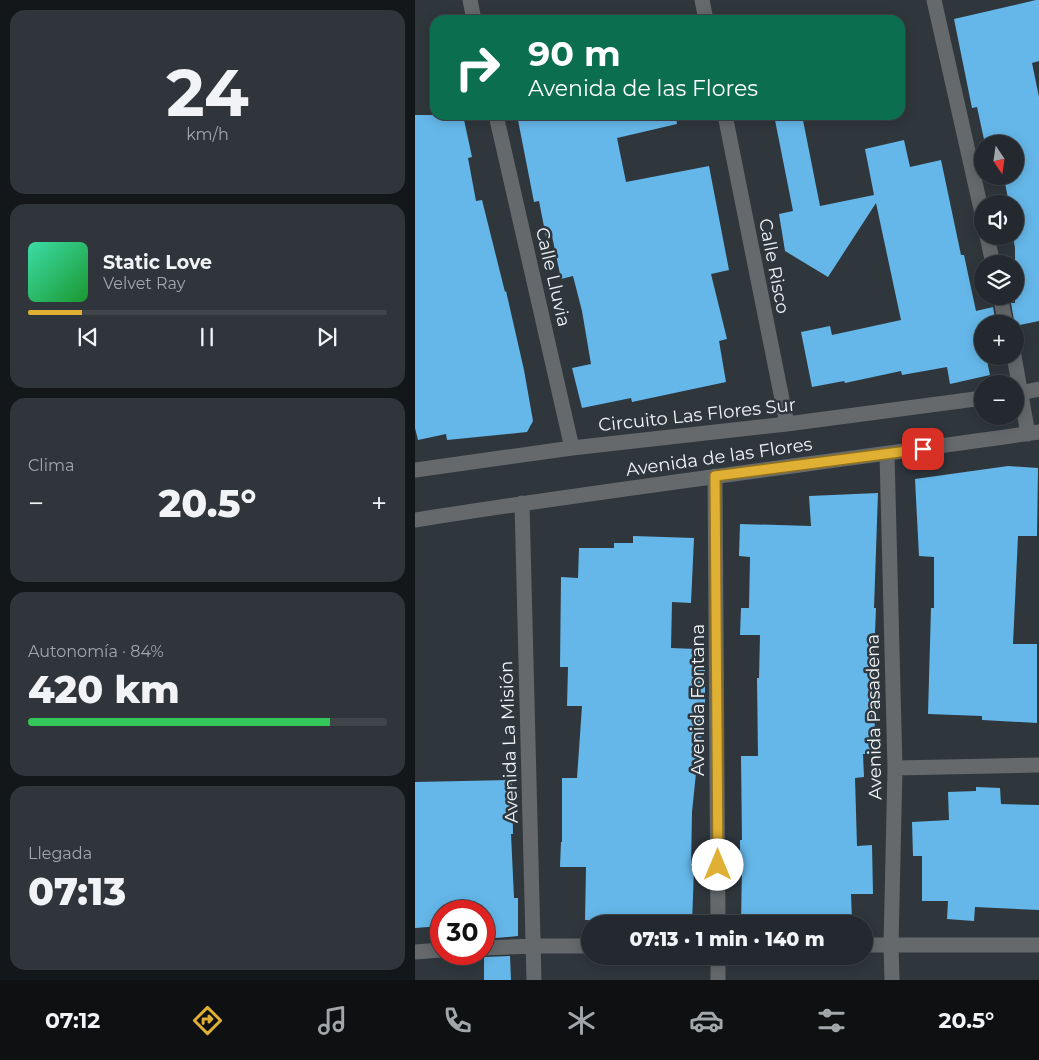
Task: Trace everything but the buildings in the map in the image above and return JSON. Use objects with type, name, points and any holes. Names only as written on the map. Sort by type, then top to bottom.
[{"type":"street","points":[[470,0],[473,15]]},
{"type":"street","points":[[702,0],[705,15]]},
{"type":"street","points":[[934,0],[978,195]]},
{"type":"street","name":"Calle Lluvia","points":[[497,120],[572,448]]},
{"type":"street","name":"Calle Risco","points":[[726,120],[787,424]]},
{"type":"street","points":[[1024,392],[1039,389]]},
{"type":"street","name":"Circuito Las Flores Sur","points":[[415,470],[572,448],[787,424],[974,399]]},
{"type":"street","points":[[1024,408],[1034,433]]},
{"type":"street","name":"Avenida de las Flores","points":[[415,520],[522,502],[1034,433]]},
{"type":"street","name":"Avenida Pasadena","points":[[887,454],[895,768],[892,980]]},
{"type":"street","name":"Avenida Fontana","points":[[715,476],[718,915]]},
{"type":"street","name":"Avenida La Misión","points":[[522,502],[534,980]]},
{"type":"street","points":[[895,768],[1039,765]]},
{"type":"street","points":[[873,945],[1039,946]]},
{"type":"street","points":[[495,948],[581,946]]},
{"type":"street","points":[[415,952],[430,951]]},
{"type":"street","points":[[718,980],[719,965]]},
{"type":"route","points":[[718,865],[715,476],[923,449]]}]
